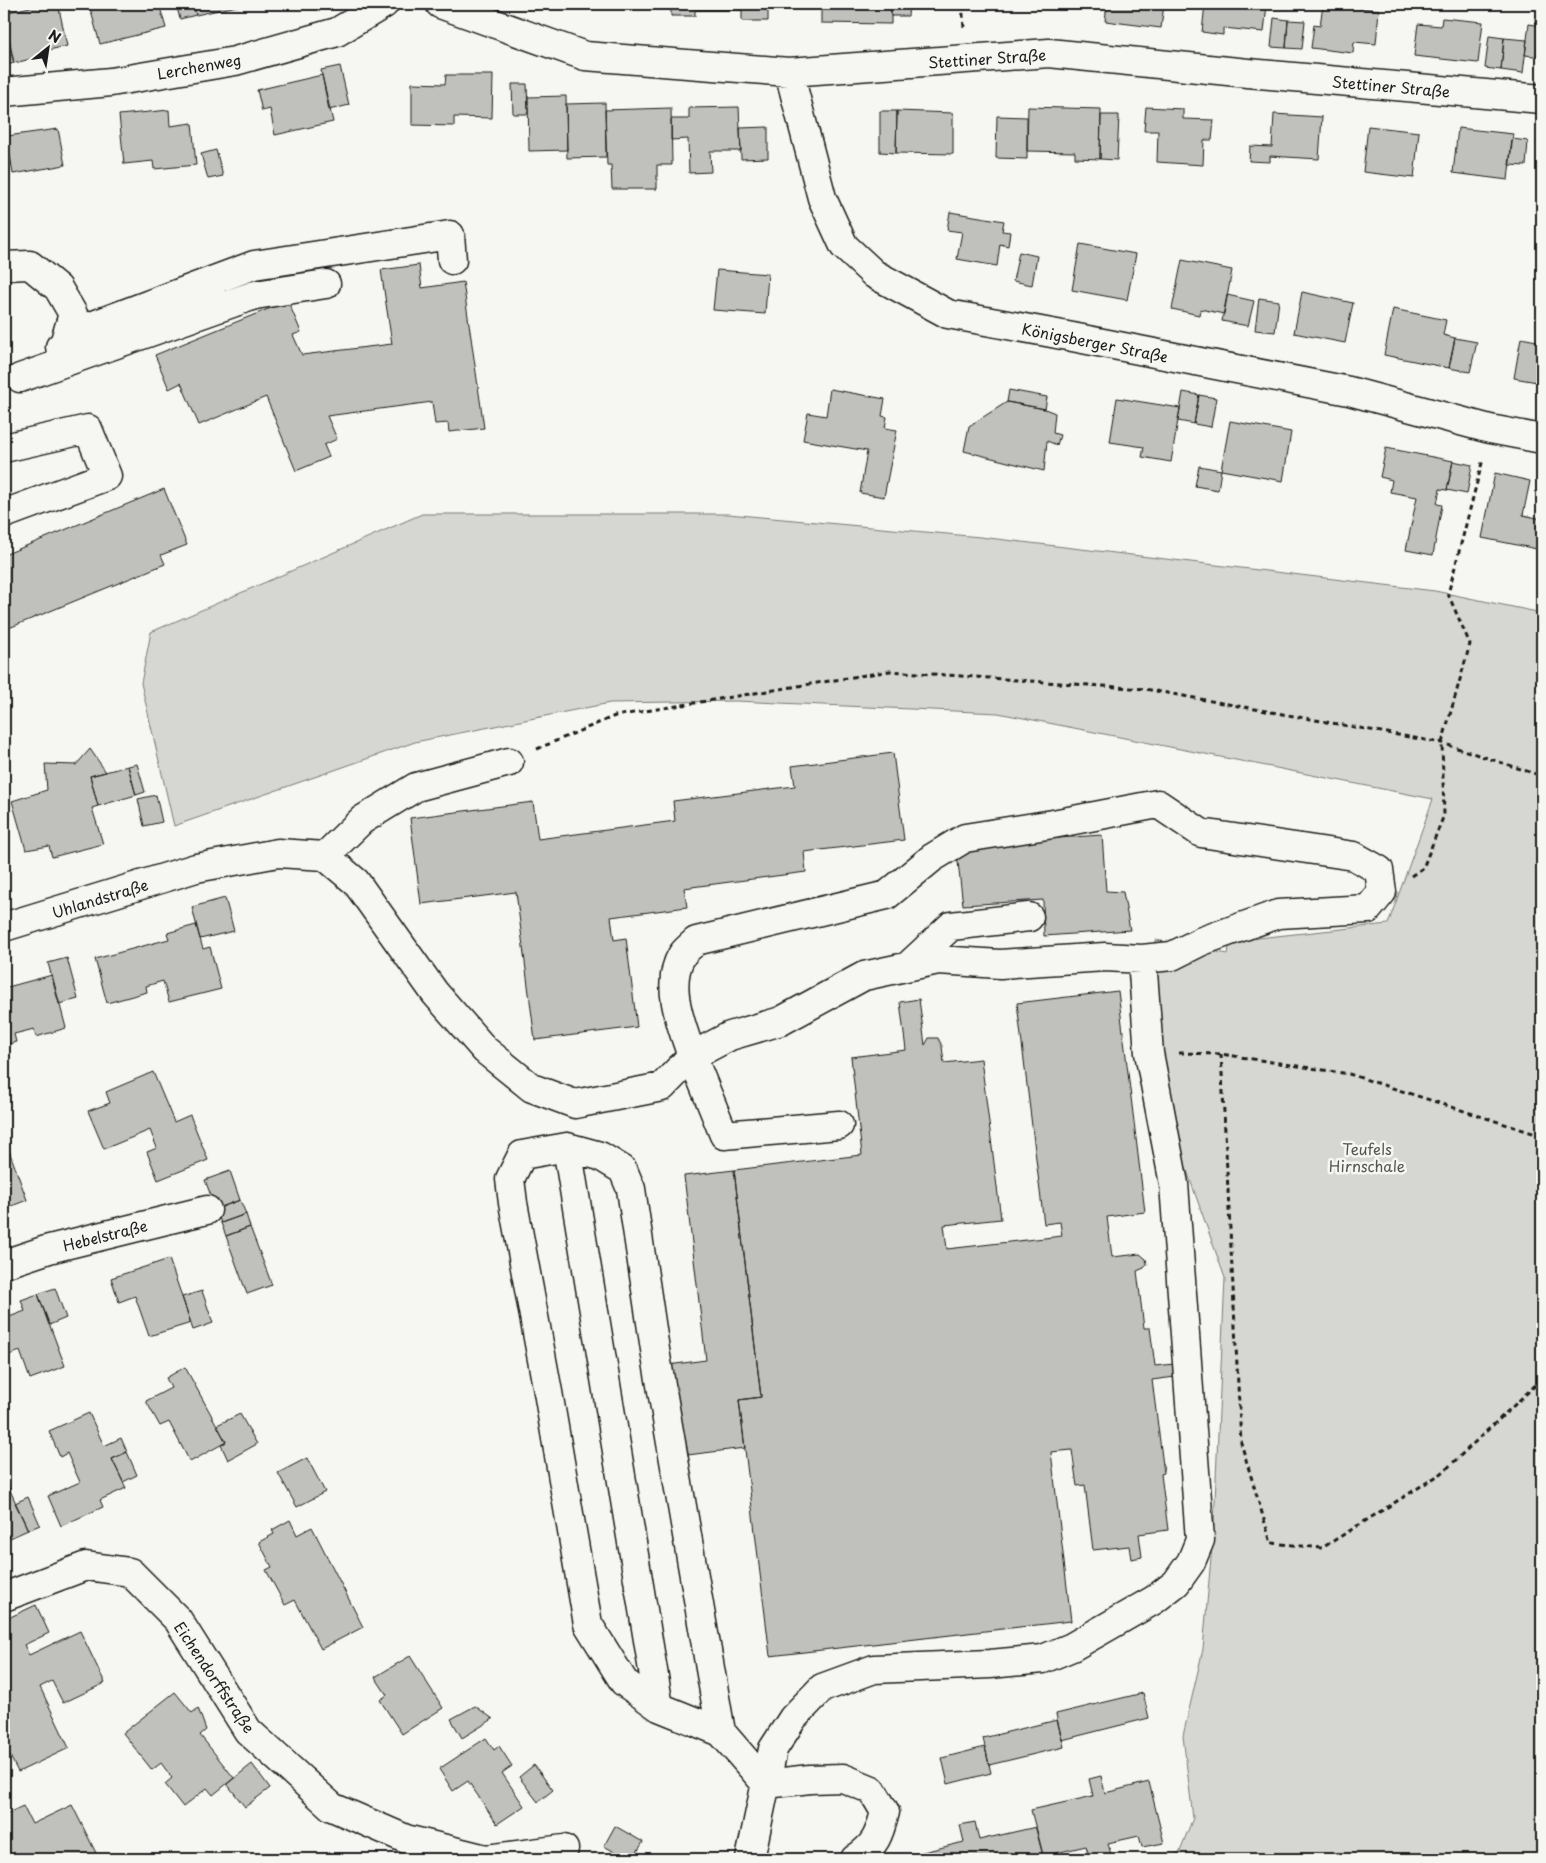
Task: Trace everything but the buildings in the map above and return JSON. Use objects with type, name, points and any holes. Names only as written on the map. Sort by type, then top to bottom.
[{"type":"street","name":"Lerchenweg","points":[[4,92],[111,82],[235,61],[337,32],[384,4]]},
{"type":"street","name":"Stettiner Straße","points":[[440,4],[585,56],[789,72],[1049,53],[1542,99]]},
{"type":"street","name":"Königsberger Straße","points":[[789,72],[822,198],[844,246],[874,274],[948,314],[1349,391],[1490,429],[1542,439]]},
{"type":"street","points":[[67,335],[254,266],[450,235],[452,260]]},
{"type":"street","points":[[4,266],[30,265],[58,288],[73,314],[64,344],[12,382]]},
{"type":"street","points":[[12,382],[255,295],[326,284]]},
{"type":"street","points":[[4,448],[88,429],[107,476],[4,514]]},
{"type":"street","points":[[509,762],[416,787],[362,820],[325,856],[356,882],[435,993],[485,1050],[532,1088],[575,1104],[662,1087],[692,1056],[730,1036],[781,1021],[864,976],[938,960],[1000,964],[1105,957],[1142,959],[1172,956],[1202,941],[1278,914],[1368,909],[1382,892],[1379,870],[1354,856],[1201,833],[1158,804],[965,838],[932,858],[887,896],[696,942],[682,955],[674,976],[677,1012],[692,1056],[724,1136],[839,1125]]},
{"type":"street","name":"Uhlandstraße","points":[[4,927],[196,868],[278,853],[325,856]]},
{"type":"street","points":[[907,967],[950,926],[1029,917]]},
{"type":"street","points":[[750,1859],[773,1749],[793,1718],[822,1688],[874,1669],[990,1664],[1043,1659],[1072,1647],[1154,1600],[1176,1583],[1191,1562],[1200,1540],[1174,1184],[1149,1053],[1142,959]]},
{"type":"street","points":[[721,1732],[656,1356],[631,1189],[623,1170],[600,1156],[567,1147],[522,1155],[510,1179],[513,1203],[588,1624],[624,1682],[659,1707],[721,1732],[766,1784]]},
{"type":"street","points":[[567,1147],[659,1707]]},
{"type":"street","name":"Hebelstraße","points":[[4,1264],[49,1250],[207,1210]]},
{"type":"street","name":"Eichendorffstraße","points":[[4,1597],[86,1566],[130,1572],[178,1620],[248,1731],[332,1807],[406,1839],[486,1858],[564,1849]]},
{"type":"street","points":[[766,1784],[810,1779],[843,1778],[872,1790],[885,1812],[880,1834],[869,1850],[855,1859]]},
{"type":"path","points":[[1382,892],[1423,868],[1444,815],[1442,743],[1470,644],[1448,594],[1490,429]]},
{"type":"path","points":[[509,762],[614,716],[890,671],[1144,689],[1442,743],[1542,776]]},
{"type":"path","points":[[1149,1053],[1221,1054],[1349,1074],[1542,1136]]},
{"type":"path","points":[[1221,1054],[1241,1443],[1270,1543],[1322,1548],[1442,1473],[1542,1379]]},
{"type":"green space","name":"Teufels Hirnschale","points":[[422,514],[728,514],[980,537],[1435,591],[1542,613],[1542,1859],[1161,1859],[1179,1853],[1193,1818],[1183,1736],[1203,1649],[1214,1523],[1225,1278],[1144,1050],[1156,940],[1228,954],[1230,941],[1388,924],[1433,799],[998,713],[735,701],[610,703],[415,742],[174,826],[141,683],[151,632]]}]
